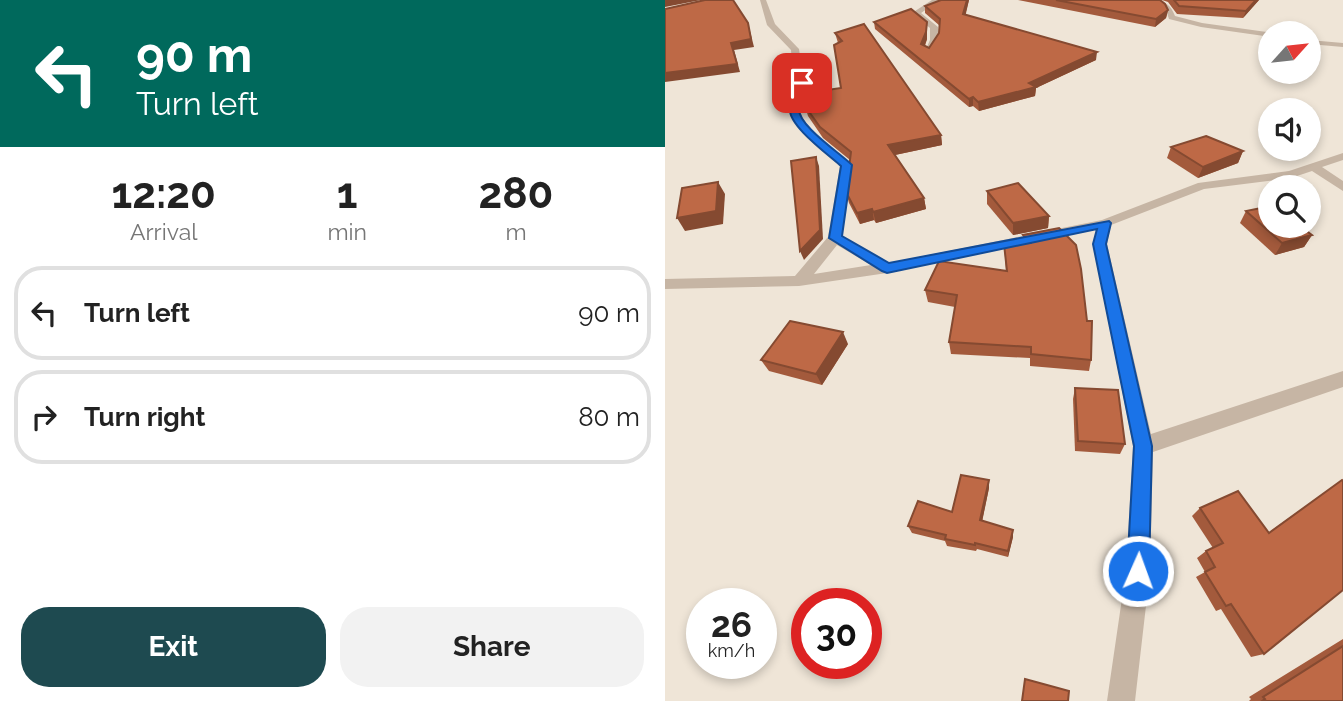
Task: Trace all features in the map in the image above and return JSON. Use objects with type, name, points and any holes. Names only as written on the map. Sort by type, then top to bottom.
[{"type":"street","points":[[763,0],[771,25],[795,49],[797,76],[804,88],[795,107],[796,116],[807,131],[846,165],[835,238],[799,281]]},
{"type":"street","points":[[929,51],[934,40],[934,27],[916,13],[937,0]]},
{"type":"street","points":[[1156,0],[1169,9],[1172,17],[1188,23],[1258,33]]},
{"type":"street","points":[[1321,41],[1339,42]]},
{"type":"street","points":[[665,284],[799,281],[887,268],[1105,223],[1202,186],[1291,174],[1343,156]]},
{"type":"street","points":[[1314,167],[1343,187]]},
{"type":"street","points":[[1105,223],[1100,244],[1143,446],[1138,571],[1121,701]]},
{"type":"street","points":[[835,238],[887,268]]},
{"type":"street","points":[[1143,446],[1343,379]]},
{"type":"building","points":[[705,0],[733,0],[748,23],[751,39],[731,43],[737,64],[665,73],[665,9]]},
{"type":"building","points":[[941,0],[967,0],[963,14],[1097,52],[1029,83],[1036,87],[978,102],[973,97],[969,99],[874,22],[911,9],[927,22],[921,44],[929,48],[939,33],[940,19],[925,6]]},
{"type":"building","points":[[1056,0],[1160,0],[1168,10],[1156,19]]},
{"type":"building","points":[[1174,0],[1256,0],[1246,11],[1179,6]]},
{"type":"building","points":[[864,24],[941,135],[888,145],[924,198],[873,212],[872,209],[857,213],[846,192],[851,152],[820,127],[805,106],[821,99],[814,92],[841,88],[834,45],[842,41],[835,33]]},
{"type":"building","points":[[1206,136],[1243,151],[1203,167],[1171,147]]},
{"type":"building","points":[[816,157],[820,230],[800,251],[791,161]]},
{"type":"building","points":[[718,182],[716,211],[677,218],[682,188]]},
{"type":"building","points":[[1018,183],[1049,216],[1013,223],[987,191]]},
{"type":"building","points":[[1258,209],[1258,222],[1246,211]]},
{"type":"building","points":[[1059,228],[1076,245],[1087,321],[1092,321],[1091,360],[1031,354],[1031,347],[949,342],[957,295],[925,290],[939,261],[1007,271],[1004,244],[1030,243],[1023,235]]},
{"type":"building","points":[[1276,238],[1301,238],[1282,243]]},
{"type":"building","points":[[790,321],[843,332],[816,374],[761,360]]},
{"type":"building","points":[[1075,388],[1118,390],[1125,444],[1078,441]]},
{"type":"building","points":[[961,475],[989,480],[980,520],[1013,530],[1008,551],[945,539],[946,535],[908,526],[918,501],[952,512]]},
{"type":"building","points":[[1342,480],[1343,590],[1264,654],[1231,604],[1226,606],[1205,572],[1215,567],[1206,551],[1223,543],[1200,508],[1238,491],[1269,533]]},
{"type":"building","points":[[1343,646],[1343,701],[1262,701],[1265,699],[1263,697]]},
{"type":"building","points":[[1025,679],[1069,691],[1068,701],[1022,701]]},
{"type":"route","points":[[802,83],[804,88],[796,103],[796,116],[807,131],[846,165],[835,238],[887,268],[1105,223],[1100,244],[1143,446],[1138,571]]}]
